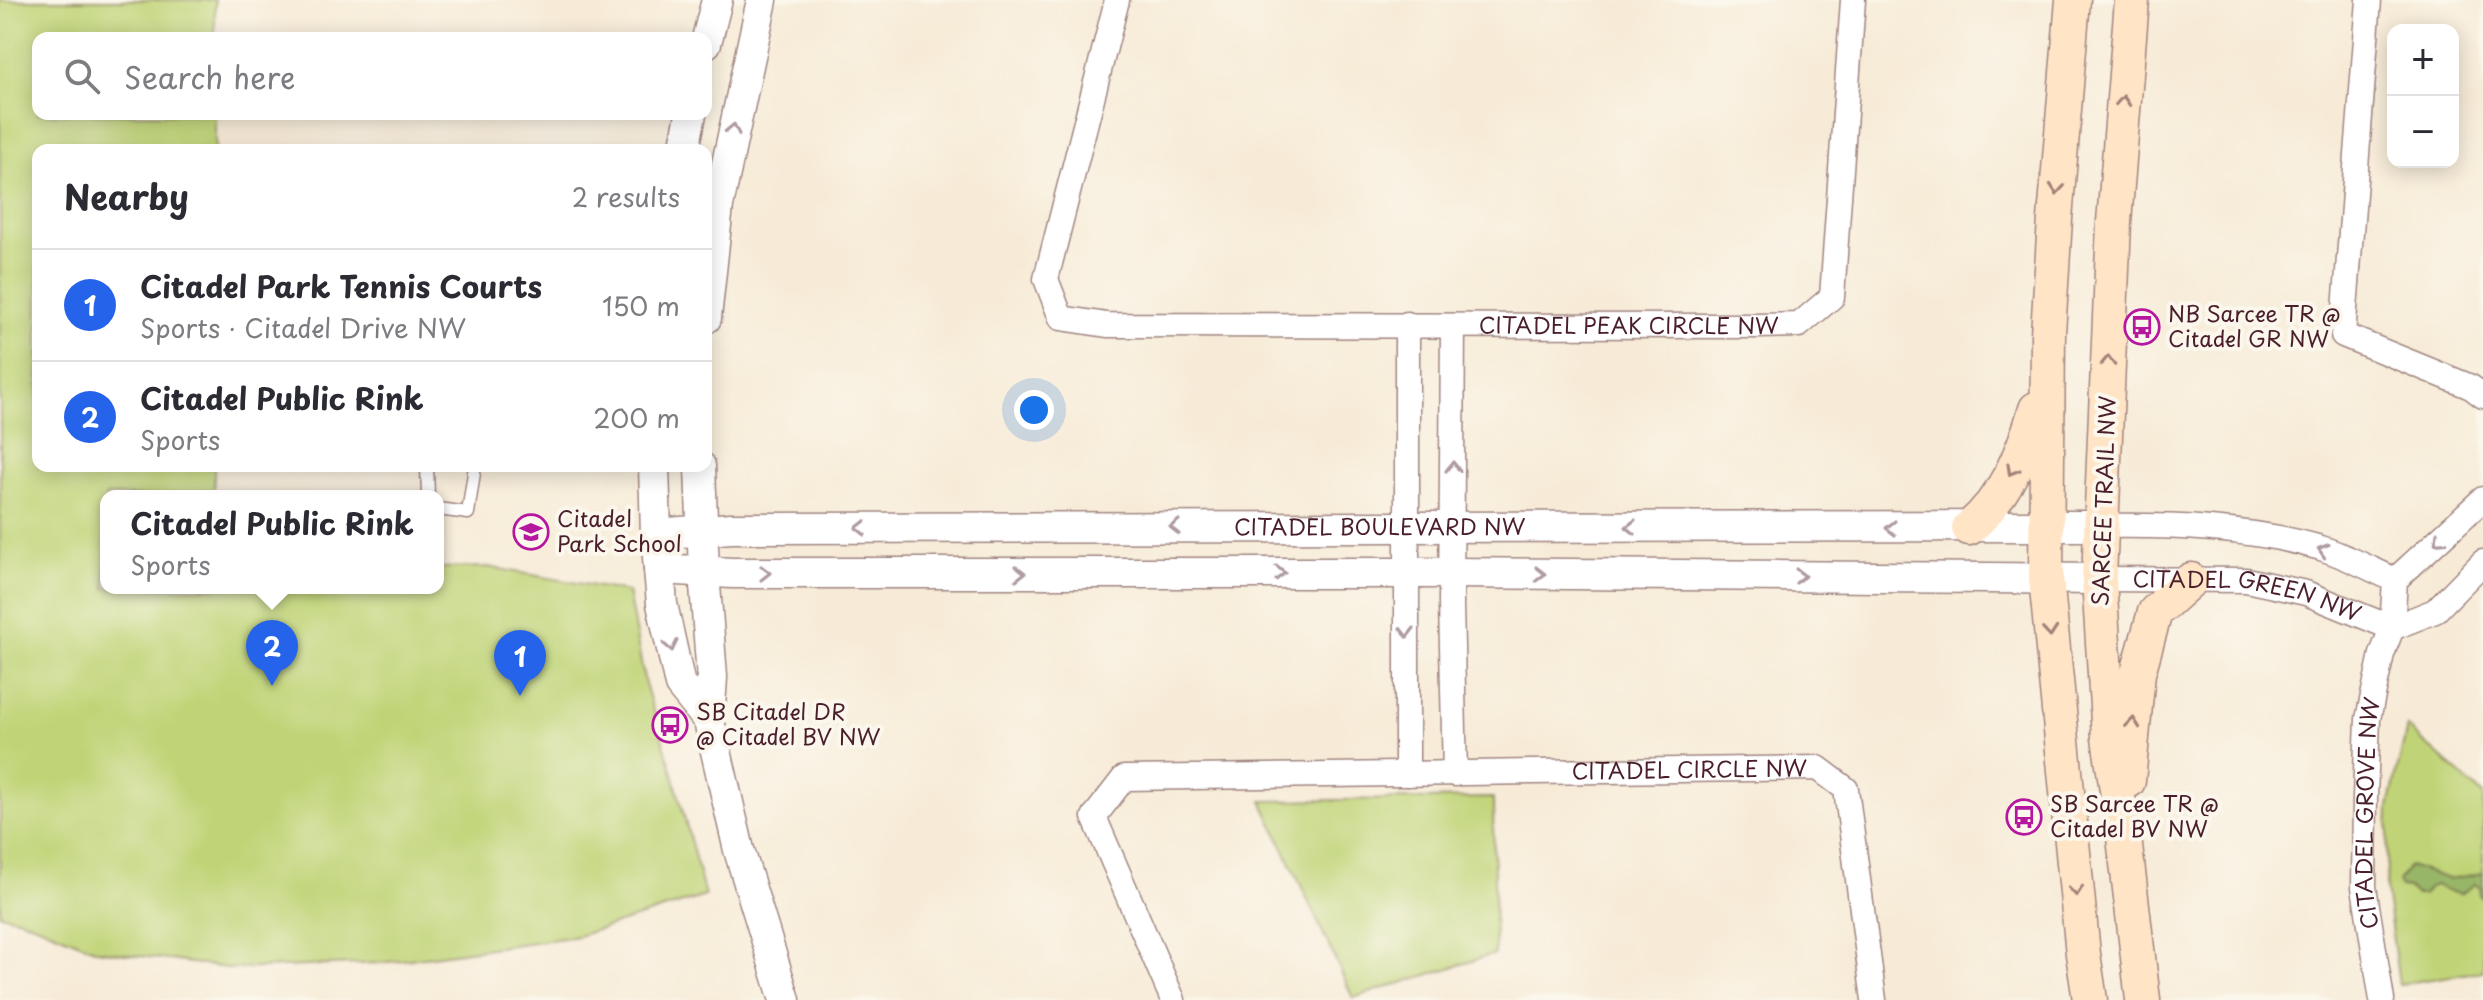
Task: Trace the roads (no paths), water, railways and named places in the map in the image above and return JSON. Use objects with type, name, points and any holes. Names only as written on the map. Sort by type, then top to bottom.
[{"type":"main road","points":[[2073,0],[2055,219],[2048,370],[2046,578],[2081,939],[2090,1000]]},
{"type":"main road","name":"SARCEE TRAIL NW","points":[[2132,0],[2114,222],[2099,579],[2109,738],[2143,1000]]},
{"type":"main road","points":[[1969,528],[1986,514],[2023,451],[2048,370]]},
{"type":"main road","points":[[2123,829],[2138,673],[2155,612],[2191,580]]},
{"type":"street","points":[[709,32],[717,0]]},
{"type":"street","points":[[712,205],[762,0]]},
{"type":"street","name":"CITADEL PEAK CIRCLE NW","points":[[1117,0],[1046,279],[1061,318],[1107,325],[1453,326],[1799,325],[1832,297],[1853,0]]},
{"type":"street","points":[[2369,0],[2343,335],[2471,387],[2483,396]]},
{"type":"street","points":[[685,144],[690,120]]},
{"type":"street","points":[[1407,324],[1407,774]]},
{"type":"street","name":"CITADEL PEAK CIRCLE NW","points":[[1453,326],[1453,573]]},
{"type":"street","points":[[654,472],[662,604],[680,685],[709,721]]},
{"type":"street","points":[[700,472],[712,677],[709,721],[739,850],[785,1000]]},
{"type":"street","points":[[2102,526],[2247,533],[2322,548],[2395,580],[2483,499]]},
{"type":"street","name":"CITADEL BOULEVARD NW","points":[[656,534],[703,530],[1407,526],[2102,526]]},
{"type":"street","points":[[2392,628],[2435,611],[2483,562]]},
{"type":"street","name":"CITADEL BOULEVARD NW","points":[[659,569],[704,572],[1453,573],[2099,579]]},
{"type":"street","points":[[1453,573],[1455,774]]},
{"type":"street","name":"CITADEL GREEN NW","points":[[2099,579],[2246,580],[2306,593],[2392,628],[2395,580]]},
{"type":"street","name":"CITADEL GROVE NW","points":[[2382,1000],[2364,887],[2365,797],[2368,719],[2382,654],[2392,628]]},
{"type":"street","name":"CITADEL CIRCLE NW","points":[[1173,1000],[1094,817],[1124,778],[1818,768],[1846,789],[1874,1000]]},
{"type":"lane","points":[[444,510],[468,513],[474,472]]},
{"type":"place","name":"NB Sarcee TR @ Citadel GR NW","points":[[2142,327]]},
{"type":"place","name":"Citadel Park School","points":[[531,532]]},
{"type":"place","name":"Citadel Public Rink","points":[[272,686]]},
{"type":"place","name":"Citadel Park Tennis Courts","points":[[520,696]]},
{"type":"place","name":"SB Citadel DR @ Citadel BV NW","points":[[670,725]]},
{"type":"place","name":"SB Sarcee TR @ Citadel BV NW","points":[[2024,817]]}]
